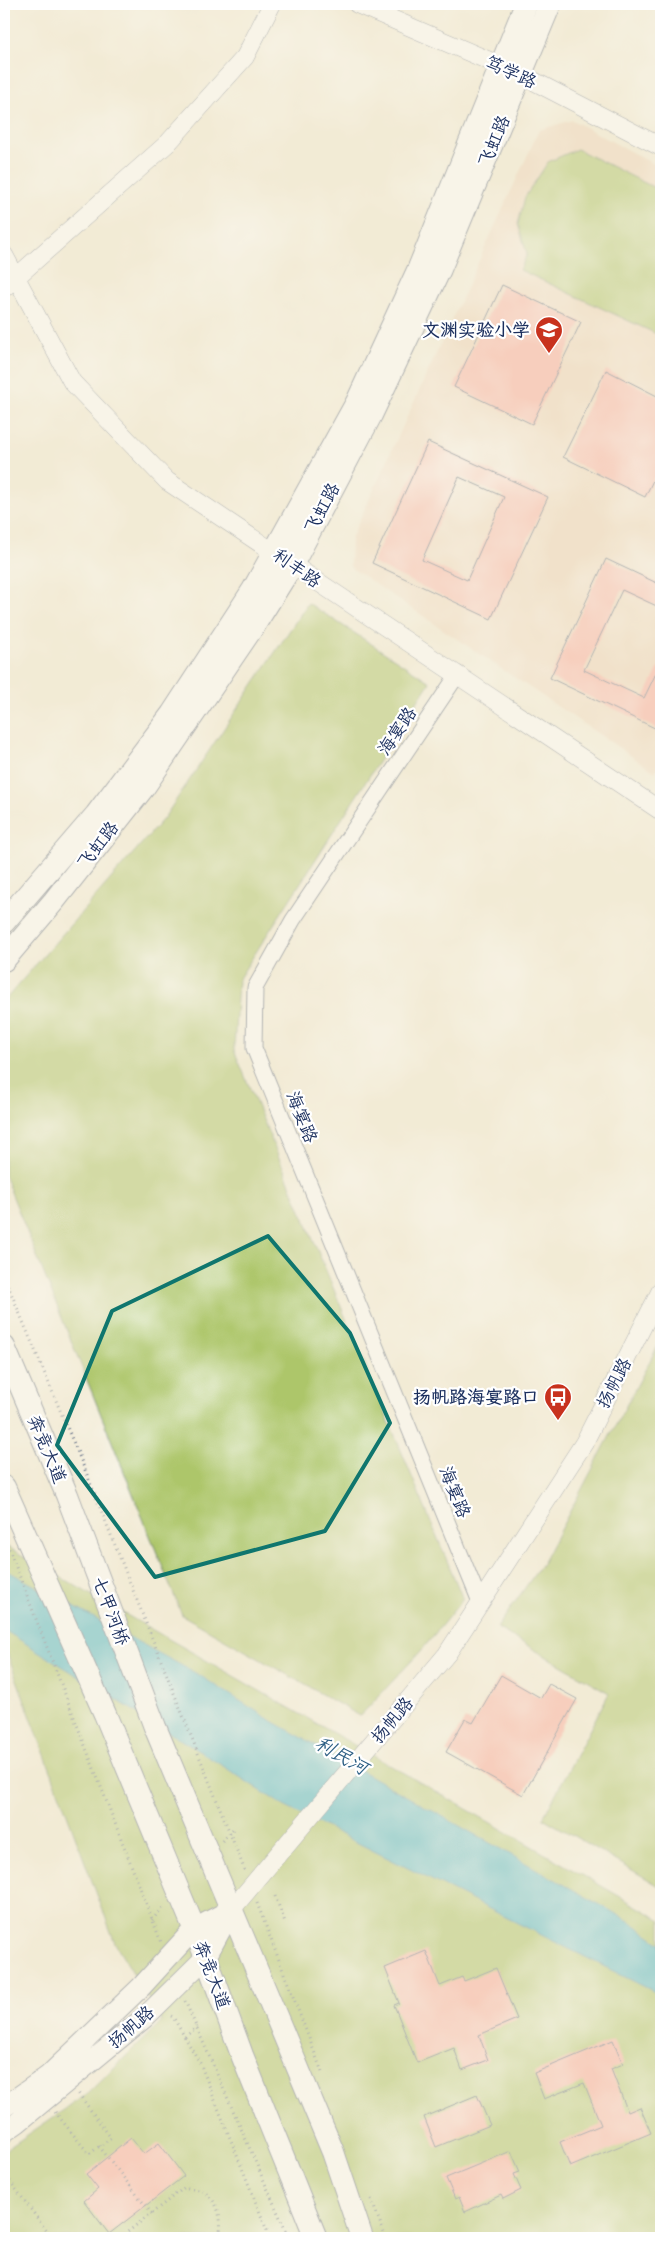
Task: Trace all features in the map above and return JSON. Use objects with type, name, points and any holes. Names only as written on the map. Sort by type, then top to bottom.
[{"type":"main road","name":"飞虹路","points":[[4,922],[96,815],[172,714],[253,590],[357,402],[420,268],[526,4]]},
{"type":"main road","name":"飞虹路","points":[[4,960],[54,902],[144,787],[255,624],[292,565],[371,415],[440,269],[550,4]]},
{"type":"main road","name":"奔竞大道","points":[[4,1347],[66,1495]]},
{"type":"main road","name":"奔竞大道","points":[[6,1494],[105,1714],[206,1957],[242,2055],[316,2238]]},
{"type":"main road","name":"七甲河桥","points":[[66,1495],[155,1727],[232,1909]]},
{"type":"main road","points":[[4,2107],[48,2076],[142,1987],[194,1929],[232,1909],[333,2152],[362,2238]]},
{"type":"main road","name":"扬帆路","points":[[4,2132],[144,2018],[206,1957],[232,1909]]},
{"type":"street","points":[[10,284],[168,143],[245,57],[272,4]]},
{"type":"street","name":"笃学路","points":[[357,4],[522,75],[661,147]]},
{"type":"street","name":"利丰路","points":[[4,255],[10,284],[72,382],[167,480],[661,812]]},
{"type":"street","name":"海宴路","points":[[458,674],[293,920],[255,988],[254,1048],[480,1602]]},
{"type":"street","name":"扬帆路","points":[[232,1909],[447,1654],[584,1442],[661,1290]]},
{"type":"path","points":[[4,1276],[88,1479],[251,1887],[323,2075]]},
{"type":"path","points":[[4,1536],[167,1959]]},
{"type":"path","points":[[275,1896],[285,1922]]},
{"type":"path","points":[[178,1984],[289,2238]]},
{"type":"path","points":[[164,2016],[174,2017],[200,2063],[270,2238]]},
{"type":"path","points":[[185,2037],[196,2027]]},
{"type":"path","points":[[52,2108],[89,2154],[110,2138],[75,2090]]},
{"type":"path","points":[[99,2146],[152,2214]]},
{"type":"path","points":[[4,2173],[52,2238]]},
{"type":"path","points":[[120,2238],[185,2187],[202,2192],[217,2207],[222,2227],[219,2238]]},
{"type":"path","points":[[368,2193],[386,2238]]},
{"type":"highlighted area","points":[[268,1236],[350,1333],[390,1423],[325,1531],[155,1577],[57,1445],[112,1311]]},
{"type":"shaded area","name":"文渊实验小学","points":[[572,120],[661,168],[661,761],[655,772],[350,567],[351,539],[539,130]]},
{"type":"green space","points":[[577,149],[661,191],[661,336],[520,270],[527,254],[518,224],[525,197],[548,162]]},
{"type":"green space","points":[[308,603],[430,682],[238,980],[234,1050],[463,1599],[421,1651],[360,1716],[182,1615],[4,1175],[4,1001],[164,818]]},
{"type":"green space","points":[[661,1340],[661,1887],[543,1818],[609,1693],[497,1628],[543,1562]]},
{"type":"green space","points":[[4,1545],[661,1920],[661,2238],[4,2238],[4,2151],[87,2094],[162,2021],[115,1943],[4,1645]]},
{"type":"water","points":[[4,1569],[199,1675],[267,1718],[629,1921],[661,1943],[661,1995],[284,1806],[4,1630]]},
{"type":"building","points":[[502,285],[581,322],[532,424],[454,387]]},
{"type":"building","points":[[606,370],[661,398],[661,464],[645,497],[563,457]]},
{"type":"building","points":[[428,442],[548,497],[491,619],[372,563]],"holes":[[[459,477],[504,497],[467,580],[422,560]]]},
{"type":"building","points":[[606,559],[661,585],[661,608],[622,590],[584,670],[644,698],[661,663],[661,731],[550,678]]},
{"type":"building","points":[[501,1675],[541,1698],[549,1684],[577,1699],[523,1795],[446,1752],[465,1719],[473,1723]]},
{"type":"building","points":[[426,1951],[440,1986],[462,1977],[464,1981],[496,1968],[517,2019],[479,2035],[488,2060],[462,2070],[454,2048],[417,2063],[394,2005],[399,2003],[385,1968]]},
{"type":"building","points":[[613,2040],[623,2064],[611,2069],[628,2112],[640,2107],[651,2133],[570,2167],[560,2142],[601,2125],[584,2083],[544,2099],[534,2073]]},
{"type":"building","points":[[477,2095],[490,2125],[436,2147],[424,2117]]},
{"type":"building","points":[[131,2138],[144,2154],[159,2143],[184,2176],[109,2234],[84,2201],[98,2189],[86,2174]]},
{"type":"building","points":[[511,2151],[520,2172],[514,2174],[521,2190],[503,2199],[501,2195],[465,2212],[459,2197],[455,2199],[446,2178]]},
{"type":"place","name":"文渊实验小学","points":[[549,354]]},
{"type":"place","name":"扬帆路海宴路口","points":[[558,1421]]},
{"type":"water label","name":"利民河","points":[[342,1755]]}]
